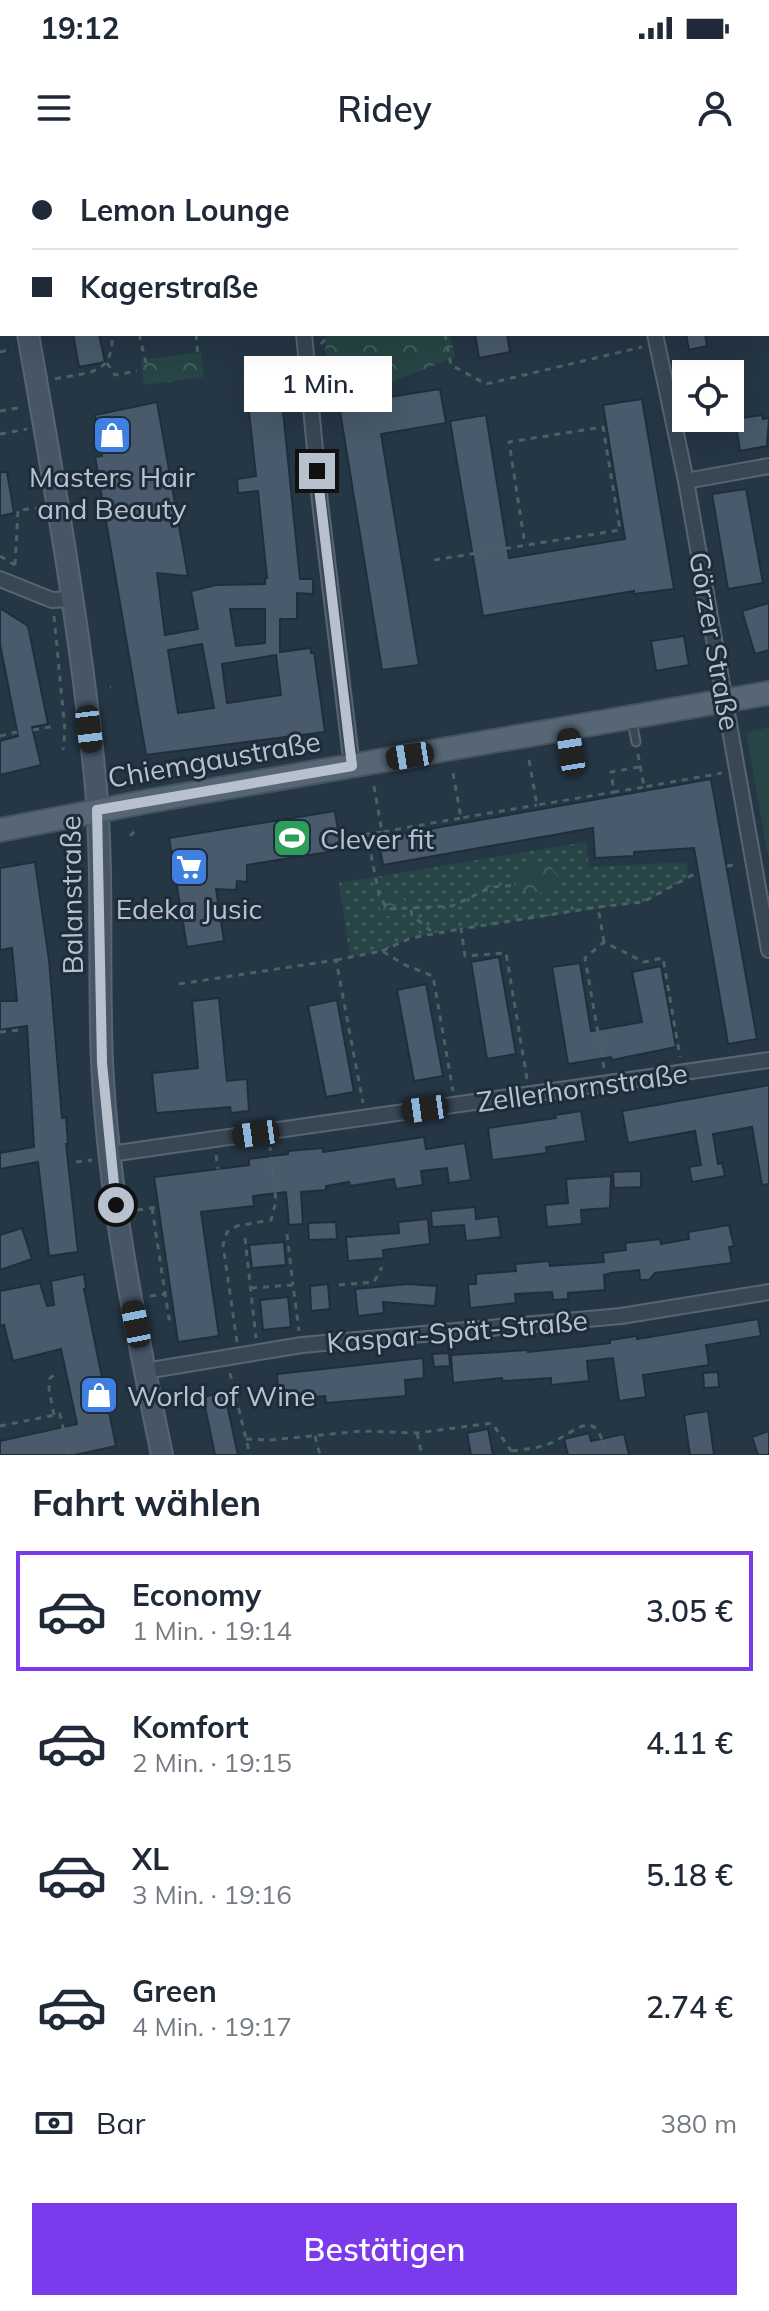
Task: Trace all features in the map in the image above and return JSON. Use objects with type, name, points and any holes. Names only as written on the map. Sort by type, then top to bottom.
[{"type":"main road","name":"Chiemgaustraße","points":[[0,830],[352,766],[569,741],[632,719],[769,693]]},
{"type":"street","name":"Balanstraße","points":[[28,336],[73,599],[97,810],[102,1157],[162,1455]]},
{"type":"street","points":[[304,336],[320,502],[352,766]]},
{"type":"street","name":"Görzer Straße","points":[[656,339],[686,481],[769,950]]},
{"type":"street","points":[[686,481],[769,466]]},
{"type":"street","points":[[0,579],[52,600],[73,599]]},
{"type":"street","name":"Zellerhornstraße","points":[[102,1157],[769,1060]]},
{"type":"street","name":"Kaspar-Spät-Straße","points":[[145,1371],[302,1345],[621,1316],[769,1292]]},
{"type":"lane","points":[[632,719],[636,742]]},
{"type":"path","points":[[55,379],[99,370],[107,363],[112,336]]},
{"type":"path","points":[[139,336],[146,363]]},
{"type":"path","points":[[196,336],[198,357]]},
{"type":"path","points":[[445,336],[451,365],[486,384],[656,339]]},
{"type":"path","points":[[0,352],[13,349]]},
{"type":"path","points":[[107,363],[115,375],[137,371]]},
{"type":"path","points":[[0,411],[23,407]]},
{"type":"path","points":[[434,560],[620,530],[603,427],[501,443]]},
{"type":"path","points":[[0,434],[27,429]]},
{"type":"path","points":[[509,442],[525,545]]},
{"type":"path","points":[[15,565],[18,510],[40,508]]},
{"type":"path","points":[[52,600],[65,731],[63,750]]},
{"type":"path","points":[[33,730],[55,726]]},
{"type":"path","points":[[0,736],[17,732]]},
{"type":"path","points":[[636,742],[644,787]]},
{"type":"path","points":[[529,760],[537,805]]},
{"type":"path","points":[[614,792],[611,772],[640,767]]},
{"type":"path","points":[[516,885],[492,887],[452,906],[387,909],[379,895],[367,834],[738,771]]},
{"type":"path","points":[[453,773],[461,818]]},
{"type":"path","points":[[374,786],[382,832]]},
{"type":"path","points":[[130,836],[138,828]]},
{"type":"path","points":[[179,984],[382,951],[411,938],[433,933],[643,902],[698,872]]},
{"type":"path","points":[[69,885],[81,884],[82,892]]},
{"type":"path","points":[[598,907],[604,942]]},
{"type":"path","points":[[410,910],[433,933]]},
{"type":"path","points":[[461,929],[465,956],[506,953],[530,1094]]},
{"type":"path","points":[[604,942],[644,962],[663,958],[683,1072]]},
{"type":"path","points":[[604,942],[585,958],[607,1083]]},
{"type":"path","points":[[382,951],[405,965],[433,976],[455,1105]]},
{"type":"path","points":[[336,960],[366,1118]]},
{"type":"path","points":[[0,1032],[19,1030]]},
{"type":"path","points":[[237,1341],[223,1245],[227,1232],[237,1226],[271,1220],[276,1201],[268,1132]]},
{"type":"path","points":[[76,1162],[102,1157]]},
{"type":"path","points":[[137,1210],[158,1207]]},
{"type":"path","points":[[152,1208],[169,1319],[175,1318]]},
{"type":"path","points":[[287,1234],[302,1345]]},
{"type":"path","points":[[245,1238],[257,1351]]},
{"type":"path","points":[[160,1261],[166,1260]]},
{"type":"path","points":[[339,1285],[374,1282],[382,1267]]},
{"type":"path","points":[[251,1288],[293,1285]]},
{"type":"path","points":[[150,1296],[165,1294]]},
{"type":"path","points":[[226,1356],[250,1455]]},
{"type":"path","points":[[54,1415],[50,1378],[59,1372]]},
{"type":"path","points":[[0,1426],[60,1414],[64,1432]]},
{"type":"path","points":[[246,1439],[270,1440],[362,1431],[417,1433],[492,1423],[513,1453],[553,1442],[569,1430],[585,1425],[595,1428],[602,1436],[606,1455]]},
{"type":"path","points":[[417,1433],[422,1455]]},
{"type":"path","points":[[315,1436],[320,1455]]},
{"type":"path","points":[[67,1448],[69,1455]]},
{"type":"green space","points":[[325,336],[450,336],[455,357],[385,385],[327,381]]},
{"type":"green space","points":[[201,352],[204,377],[144,385],[141,360]]},
{"type":"green space","points":[[769,727],[769,863],[746,733]]},
{"type":"green space","points":[[586,842],[589,867],[686,862],[689,877],[643,902],[433,933],[411,938],[382,951],[350,957],[339,883]]},
{"type":"green space","points":[[539,864],[550,865],[557,875],[557,883],[551,891],[530,894],[516,885],[514,879],[525,869]]},
{"type":"green space","points":[[477,878],[485,878],[491,888],[485,898],[477,898],[471,892],[471,884]]},
{"type":"green space","points":[[394,892],[413,907],[412,914],[387,916],[380,908],[378,897]]},
{"type":"building","points":[[73,336],[99,336],[105,362],[79,367]]},
{"type":"building","points":[[475,336],[507,336],[510,352],[479,358]]},
{"type":"building","points":[[686,336],[705,336],[707,346],[689,350]]},
{"type":"building","points":[[280,381],[300,579],[313,579],[313,594],[297,593],[297,619],[280,619],[280,652],[311,648],[311,653],[314,652],[325,732],[146,755],[95,457],[102,456],[95,415],[157,402],[188,576],[157,573],[165,635],[198,629],[191,591],[216,585],[265,584],[267,578],[258,491],[238,493],[237,479],[256,476],[246,384]],"holes":[[[230,609],[265,609],[265,643],[236,646]],[[202,644],[214,708],[178,713],[168,650]],[[276,655],[281,695],[227,703],[222,664]]]},
{"type":"building","points":[[440,389],[446,423],[381,434],[419,665],[382,670],[339,405]]},
{"type":"building","points":[[642,399],[674,589],[634,594],[634,591],[483,616],[450,421],[486,415],[509,558],[625,539],[603,405]]},
{"type":"building","points":[[762,415],[763,419],[769,418],[767,446],[740,451],[737,432],[744,432],[744,418]]},
{"type":"building","points":[[0,472],[7,472],[14,513],[0,516]]},
{"type":"building","points":[[746,489],[763,583],[728,589],[712,494]]},
{"type":"building","points":[[769,603],[769,650],[755,654],[742,611]]},
{"type":"building","points":[[0,608],[28,626],[48,724],[32,727],[41,765],[0,775],[0,741],[18,736],[0,644]]},
{"type":"building","points":[[684,636],[689,665],[656,671],[651,641]]},
{"type":"building","points":[[711,779],[757,1039],[728,1044],[694,848],[595,858],[593,828],[383,865],[378,838]]},
{"type":"building","points":[[335,811],[341,850],[247,865],[247,882],[237,881],[236,890],[216,889],[224,941],[187,947],[169,838]]},
{"type":"building","points":[[35,862],[49,960],[62,1118],[66,1117],[78,1252],[49,1256],[38,1162],[0,1169],[0,1153],[34,1147],[27,1026],[0,1030],[0,1001],[17,1001],[12,948],[0,950],[0,868]]},
{"type":"building","points":[[499,957],[516,1054],[487,1059],[471,962]]},
{"type":"building","points":[[580,963],[591,1031],[642,1022],[632,972],[661,966],[676,1047],[612,1060],[611,1057],[568,1064],[552,967]]},
{"type":"building","points":[[426,984],[443,1076],[414,1081],[397,990]]},
{"type":"building","points":[[219,998],[227,1081],[247,1079],[249,1111],[231,1113],[230,1107],[156,1113],[152,1073],[198,1068],[192,1001]]},
{"type":"building","points":[[337,1000],[354,1092],[326,1097],[308,1006]]},
{"type":"building","points":[[769,1085],[769,1184],[762,1185],[752,1127],[713,1134],[718,1164],[722,1163],[725,1176],[692,1182],[689,1167],[701,1165],[695,1131],[628,1143],[622,1111]]},
{"type":"building","points":[[581,1111],[586,1141],[546,1147],[547,1153],[492,1160],[488,1128]]},
{"type":"building","points":[[424,1137],[426,1149],[465,1143],[471,1180],[449,1183],[447,1168],[421,1171],[423,1185],[396,1189],[394,1179],[350,1186],[349,1182],[326,1186],[326,1190],[301,1192],[303,1224],[289,1225],[286,1192],[253,1196],[254,1206],[201,1212],[219,1336],[178,1342],[154,1177],[249,1165],[249,1159],[288,1154],[288,1151],[323,1148],[323,1152]]},
{"type":"building","points":[[641,1171],[641,1187],[614,1188],[613,1172]]},
{"type":"building","points":[[611,1176],[610,1208],[581,1210],[582,1224],[547,1227],[545,1205],[568,1203],[566,1179]]},
{"type":"building","points":[[475,1207],[476,1219],[498,1216],[501,1237],[466,1241],[464,1225],[432,1227],[431,1211]]},
{"type":"building","points":[[428,1219],[430,1244],[383,1250],[384,1258],[348,1261],[346,1237],[399,1233],[398,1222]]},
{"type":"building","points":[[336,1222],[337,1239],[309,1240],[308,1223]]},
{"type":"building","points":[[729,1225],[734,1246],[729,1247],[732,1263],[655,1273],[649,1280],[640,1280],[639,1270],[611,1273],[604,1275],[605,1290],[568,1293],[568,1299],[553,1300],[552,1292],[515,1294],[516,1303],[470,1308],[468,1284],[476,1284],[476,1274],[516,1271],[515,1264],[549,1261],[550,1266],[604,1262],[603,1253],[626,1250],[625,1243],[660,1239],[661,1244],[689,1239],[688,1232]]},
{"type":"building","points":[[22,1228],[32,1259],[0,1270],[0,1235]]},
{"type":"building","points":[[284,1242],[286,1265],[252,1268],[249,1245]]},
{"type":"building","points":[[84,1274],[84,1289],[116,1446],[75,1455],[0,1455],[0,1441],[77,1424],[61,1349],[13,1361],[4,1325],[0,1326],[0,1291],[40,1283],[47,1306],[54,1305],[51,1281]]},
{"type":"building","points":[[328,1284],[330,1309],[311,1311],[310,1286]]},
{"type":"building","points":[[408,1284],[437,1286],[435,1306],[383,1302],[384,1313],[358,1316],[355,1289]]},
{"type":"building","points":[[288,1297],[291,1327],[263,1330],[260,1300]]},
{"type":"building","points":[[758,1319],[761,1336],[706,1345],[709,1365],[643,1375],[646,1397],[619,1401],[613,1358],[587,1361],[589,1381],[551,1385],[551,1378],[502,1381],[502,1378],[453,1383],[451,1355],[585,1346]]},
{"type":"building","points":[[449,1353],[450,1366],[434,1367],[432,1354]]},
{"type":"building","points":[[423,1358],[424,1378],[405,1380],[406,1396],[326,1403],[325,1396],[279,1400],[277,1374]]},
{"type":"building","points":[[718,1372],[719,1387],[704,1388],[703,1373]]},
{"type":"building","points":[[224,1392],[238,1455],[215,1455],[203,1397]]},
{"type":"building","points":[[708,1411],[714,1455],[690,1455],[684,1415]]},
{"type":"building","points":[[488,1429],[493,1455],[471,1455],[467,1433]]},
{"type":"building","points":[[769,1431],[769,1455],[758,1455],[752,1437]]},
{"type":"building","points":[[589,1433],[591,1441],[624,1434],[629,1455],[568,1455],[564,1439]]},
{"type":"place","name":"Masters Hair and Beauty","points":[[112,435]]},
{"type":"place","name":"Clever fit","points":[[292,838]]},
{"type":"place","name":"Edeka Jusic","points":[[189,867]]},
{"type":"place","name":"World of Wine","points":[[99,1395]]},
{"type":"route","points":[[116,1205],[102,1063],[97,810],[352,766],[317,471]]}]
